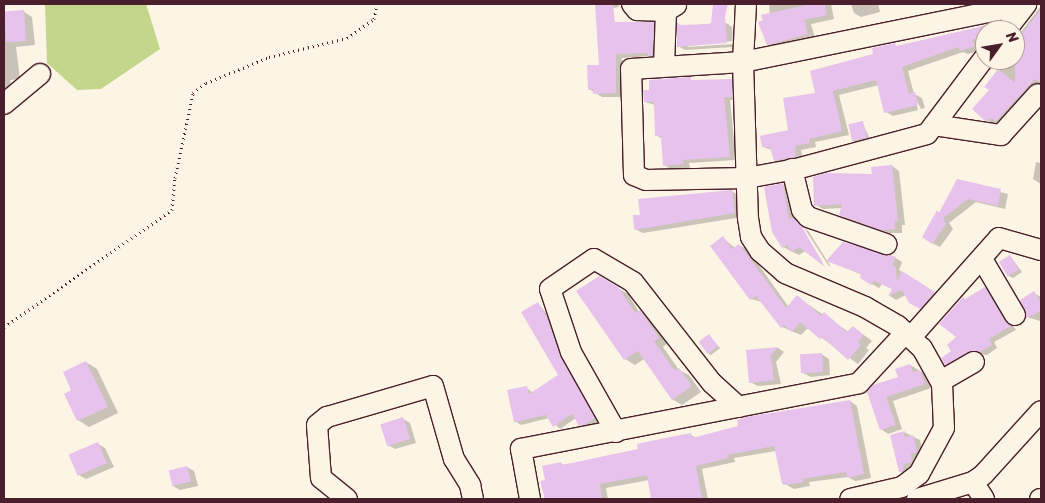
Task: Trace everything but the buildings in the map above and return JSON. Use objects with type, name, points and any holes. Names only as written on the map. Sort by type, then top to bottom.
[{"type":"street","points":[[632,4],[637,10],[672,7],[664,66]]},
{"type":"street","points":[[746,4],[743,62],[751,237],[769,260],[800,281],[864,307],[908,334],[922,348],[941,380],[944,428],[911,495]]},
{"type":"street","points":[[975,70],[927,134],[792,170],[747,178],[646,180],[634,175],[630,69],[743,62],[1025,4]]},
{"type":"street","points":[[1013,20],[1025,4]]},
{"type":"street","points":[[4,104],[40,74]]},
{"type":"street","points":[[934,125],[1001,135],[1038,94]]},
{"type":"street","points":[[792,170],[802,210],[808,217],[886,244]]},
{"type":"street","points":[[530,499],[521,449],[616,432],[859,383],[982,259],[999,238],[1041,250]]},
{"type":"street","points":[[616,432],[571,352],[550,289],[594,259],[633,282],[712,383],[739,407]]},
{"type":"street","points":[[982,259],[1015,315]]},
{"type":"street","points":[[941,380],[974,362]]},
{"type":"street","points":[[347,499],[321,478],[317,425],[326,418],[433,386],[454,459],[470,485],[472,499]]},
{"type":"street","points":[[850,499],[911,495],[972,482],[1041,411]]},
{"type":"street","points":[[972,482],[984,499]]},
{"type":"path","points":[[4,327],[172,210],[175,178],[193,94],[206,83],[269,56],[347,38],[374,19],[378,4]]},
{"type":"green space","points":[[45,4],[146,4],[160,49],[101,89],[77,90],[47,63]]}]
